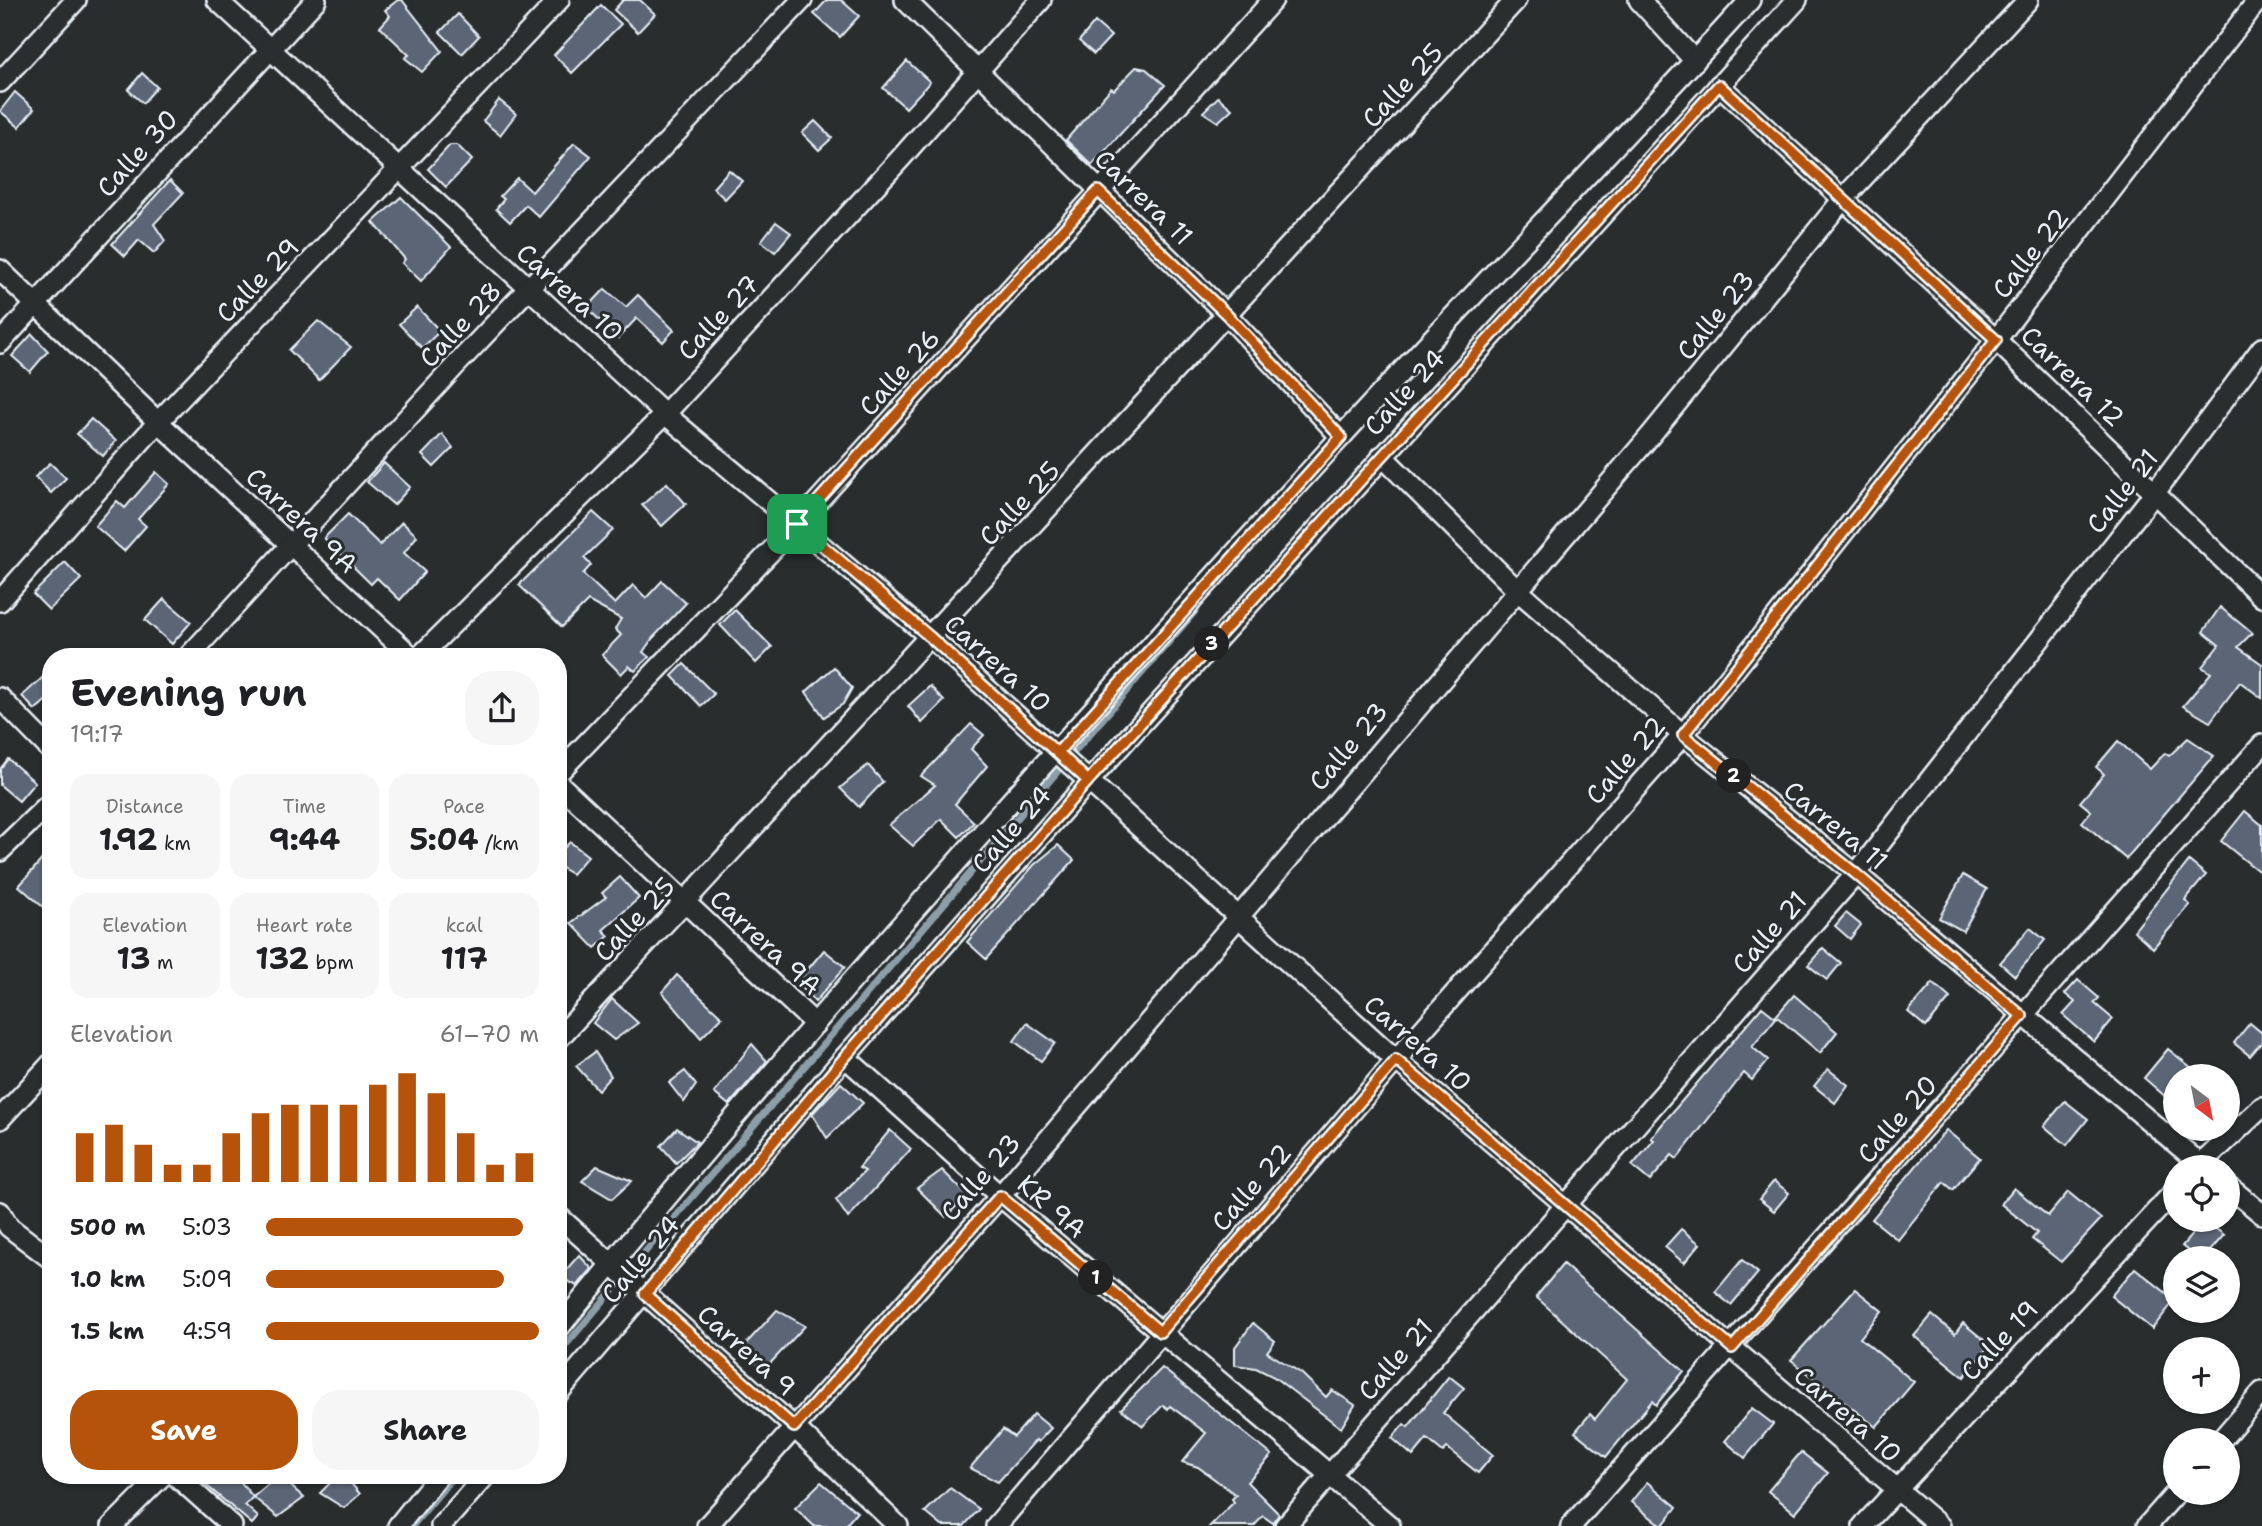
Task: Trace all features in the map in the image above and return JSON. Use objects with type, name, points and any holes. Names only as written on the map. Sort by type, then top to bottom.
[{"type":"street","points":[[0,82],[76,0]]},
{"type":"street","name":"Carrera 10","points":[[217,0],[665,414],[930,637],[1396,1060],[1565,1202],[1894,1490],[1940,1526]]},
{"type":"street","name":"Calle 30","points":[[0,343],[316,0]]},
{"type":"street","name":"Calle 29","points":[[0,601],[158,422],[559,0]]},
{"type":"street","name":"Calle 28","points":[[197,648],[528,290],[802,0]]},
{"type":"street","name":"Carrera 11","points":[[905,0],[1227,315],[1341,437]]},
{"type":"street","name":"Calle 27","points":[[427,648],[665,414],[1041,0]]},
{"type":"street","name":"Calle 26","points":[[567,764],[797,524],[1273,0]]},
{"type":"street","name":"Calle 25","points":[[567,1029],[1516,0]]},
{"type":"street","points":[[1639,0],[1695,61]]},
{"type":"street","name":"Calle 24","points":[[567,1318],[815,1024],[1060,754],[1341,437],[1750,0]]},
{"type":"street","name":"Calle 24","points":[[567,1383],[1086,779],[1797,0]]},
{"type":"street","name":"Calle 23","points":[[707,1526],[1000,1196],[1516,589],[1650,436],[1844,198],[2028,0]]},
{"type":"street","name":"Calle 22","points":[[996,1526],[1396,1060],[1683,735],[1996,340],[2258,0]]},
{"type":"street","name":"Carrera 12","points":[[1719,85],[1996,340],[2156,491],[2262,597]]},
{"type":"street","points":[[0,270],[158,422]]},
{"type":"street","name":"Calle 21","points":[[1285,1526],[1565,1202],[1856,874],[2156,491],[2262,348]]},
{"type":"street","name":"Carrera 9A","points":[[158,422],[402,648]]},
{"type":"street","name":"Carrera 11","points":[[1382,456],[1516,589],[1683,735],[1856,874],[2188,1155]]},
{"type":"street","points":[[0,698],[42,741]]},
{"type":"street","name":"Calle 20","points":[[1571,1526],[1732,1348],[2262,745]]},
{"type":"street","name":"Carrera 9A","points":[[567,792],[815,1024]]},
{"type":"street","points":[[0,851],[42,811]]},
{"type":"street","name":"KR 9A","points":[[845,1057],[1000,1196],[1390,1526]]},
{"type":"street","points":[[0,1119],[42,1074]]},
{"type":"street","points":[[2212,1155],[2262,1107]]},
{"type":"street","points":[[2240,1196],[2262,1214]]},
{"type":"street","name":"Calle 19","points":[[1863,1526],[2163,1204]]},
{"type":"street","points":[[0,1212],[9,1227],[42,1253]]},
{"type":"street","name":"Carrera 9","points":[[567,1224],[794,1427],[898,1526]]},
{"type":"street","points":[[2231,1428],[2262,1392]]},
{"type":"street","points":[[112,1526],[154,1484]]},
{"type":"street","points":[[184,1484],[232,1526]]},
{"type":"street","points":[[398,1526],[432,1484]]},
{"type":"street","points":[[442,1526],[478,1484]]},
{"type":"street","points":[[2147,1526],[2165,1505]]},
{"type":"building","points":[[402,0],[442,51],[422,72],[405,58],[409,55],[380,27],[390,16],[385,10]]},
{"type":"building","points":[[623,0],[640,0],[655,14],[638,32],[614,10]]},
{"type":"building","points":[[827,0],[841,0],[859,16],[840,37],[814,14]]},
{"type":"building","points":[[601,5],[621,24],[572,73],[554,55]]},
{"type":"building","points":[[458,14],[479,36],[462,54],[440,32]]},
{"type":"building","points":[[1095,22],[1111,36],[1094,54],[1079,41]]},
{"type":"building","points":[[907,61],[930,82],[906,108],[883,88]]},
{"type":"building","points":[[1136,67],[1146,69],[1165,85],[1092,165],[1066,140],[1111,88],[1114,90]]},
{"type":"building","points":[[142,73],[157,87],[143,103],[128,90]]},
{"type":"building","points":[[15,92],[34,109],[19,127],[0,111]]},
{"type":"building","points":[[1218,97],[1232,109],[1218,122],[1203,112]]},
{"type":"building","points":[[499,100],[516,114],[500,135],[483,121]]},
{"type":"building","points":[[815,121],[832,138],[819,150],[802,133]]},
{"type":"building","points":[[574,143],[591,156],[539,217],[526,205],[510,222],[496,209],[504,199],[500,196],[517,178],[532,192]]},
{"type":"building","points":[[450,145],[457,145],[472,160],[446,187],[428,169]]},
{"type":"building","points":[[729,170],[742,181],[725,199],[713,188]]},
{"type":"building","points":[[170,180],[183,193],[154,224],[165,241],[154,253],[139,240],[125,256],[112,244]]},
{"type":"building","points":[[401,197],[451,247],[421,281],[402,263],[405,259],[373,222]]},
{"type":"building","points":[[776,222],[791,233],[775,252],[761,241]]},
{"type":"building","points":[[605,289],[626,307],[638,295],[674,330],[663,342],[637,318],[618,338],[587,308]]},
{"type":"building","points":[[417,307],[440,331],[422,348],[399,324]]},
{"type":"building","points":[[318,321],[351,347],[319,380],[289,350]]},
{"type":"building","points":[[32,334],[48,351],[30,372],[12,356]]},
{"type":"building","points":[[91,419],[116,441],[103,456],[77,434]]},
{"type":"building","points":[[442,434],[453,448],[434,467],[422,455]]},
{"type":"building","points":[[50,463],[66,478],[51,493],[35,477]]},
{"type":"building","points":[[384,463],[410,487],[394,505],[367,482]]},
{"type":"building","points":[[156,472],[169,484],[138,519],[146,526],[124,551],[95,526],[117,501],[125,508]]},
{"type":"building","points":[[667,483],[686,504],[662,526],[642,505]]},
{"type":"building","points":[[593,512],[613,530],[584,558],[591,565],[583,574],[615,604],[633,585],[646,598],[662,581],[686,603],[652,639],[643,652],[649,657],[635,671],[629,666],[621,674],[602,655],[621,635],[615,629],[621,619],[588,601],[562,627],[519,585]]},
{"type":"building","points":[[348,514],[380,545],[402,522],[417,536],[404,553],[425,572],[400,600],[377,578],[371,584],[324,538]]},
{"type":"building","points":[[65,562],[81,579],[49,610],[33,594]]},
{"type":"building","points":[[164,599],[191,622],[172,644],[145,620]]},
{"type":"building","points":[[2220,607],[2252,633],[2238,647],[2262,664],[2262,698],[2240,682],[2210,722],[2183,706],[2211,673],[2202,667],[2219,645],[2203,632]]},
{"type":"building","points":[[735,610],[772,647],[756,663],[720,625]]},
{"type":"building","points":[[684,664],[714,694],[701,706],[672,676]]},
{"type":"building","points":[[834,667],[852,688],[843,704],[824,717],[806,692]]},
{"type":"building","points":[[42,678],[42,704],[35,710],[22,696]]},
{"type":"building","points":[[930,686],[944,701],[922,723],[908,706]]},
{"type":"building","points":[[971,724],[984,735],[971,749],[987,766],[955,804],[974,822],[959,837],[941,819],[913,846],[889,825],[935,785],[921,776]]},
{"type":"building","points":[[2188,738],[2214,756],[2126,859],[2082,822],[2091,811],[2080,802],[2104,774],[2096,767],[2118,741],[2150,769],[2165,753],[2169,756]]},
{"type":"building","points":[[8,759],[35,782],[19,801],[0,785],[0,769]]},
{"type":"building","points":[[868,765],[883,782],[859,807],[840,788]]},
{"type":"building","points":[[2245,811],[2262,825],[2262,874],[2221,841]]},
{"type":"building","points":[[570,842],[588,856],[572,874],[567,871],[567,845]]},
{"type":"building","points":[[1058,845],[1074,860],[986,959],[967,942],[1034,865]]},
{"type":"building","points":[[42,859],[42,906],[19,886]]},
{"type":"building","points":[[2189,861],[2206,875],[2185,900],[2190,905],[2153,948],[2134,931]]},
{"type":"building","points":[[1963,875],[1987,889],[1963,931],[1939,918]]},
{"type":"building","points":[[620,877],[639,898],[603,930],[609,936],[595,948],[571,923],[606,897],[602,893]]},
{"type":"building","points":[[1846,913],[1861,925],[1850,939],[1835,926]]},
{"type":"building","points":[[2030,928],[2045,940],[2015,976],[2000,963]]},
{"type":"building","points":[[1823,948],[1841,963],[1827,980],[1808,965]]},
{"type":"building","points":[[824,950],[845,967],[815,1002],[797,982]]},
{"type":"building","points":[[677,975],[722,1017],[701,1038],[662,992]]},
{"type":"building","points":[[2078,980],[2099,998],[2094,1003],[2113,1019],[2094,1042],[2063,1015],[2075,1002],[2065,994]]},
{"type":"building","points":[[1933,983],[1950,998],[1926,1027],[1908,1012]]},
{"type":"building","points":[[1794,995],[1837,1032],[1820,1053],[1776,1016]]},
{"type":"building","points":[[612,999],[638,1023],[614,1040],[593,1023]]},
{"type":"building","points":[[1762,1007],[1776,1018],[1752,1047],[1768,1060],[1752,1080],[1744,1073],[1677,1159],[1672,1155],[1650,1181],[1632,1166],[1654,1140],[1651,1138],[1664,1122]]},
{"type":"building","points":[[1027,1023],[1055,1043],[1041,1061],[1014,1041]]},
{"type":"building","points":[[2250,1023],[2262,1033],[2262,1042],[2250,1056],[2234,1043]]},
{"type":"building","points":[[752,1044],[767,1061],[729,1105],[714,1093]]},
{"type":"building","points":[[2168,1049],[2187,1064],[2163,1064],[2163,1095],[2144,1078]]},
{"type":"building","points":[[595,1052],[611,1076],[598,1090],[576,1066]]},
{"type":"building","points":[[1828,1069],[1848,1085],[1835,1103],[1814,1086]]},
{"type":"building","points":[[685,1071],[696,1085],[684,1102],[669,1083]]},
{"type":"building","points":[[841,1083],[863,1103],[827,1138],[812,1114]]},
{"type":"building","points":[[2065,1101],[2088,1119],[2067,1145],[2044,1126]]},
{"type":"building","points":[[677,1128],[697,1142],[676,1163],[661,1146]]},
{"type":"building","points":[[890,1130],[911,1149],[848,1218],[836,1200],[865,1171],[859,1168]]},
{"type":"building","points":[[1946,1130],[1980,1158],[1953,1190],[1944,1182],[1898,1240],[1872,1219]]},
{"type":"building","points":[[597,1166],[632,1181],[612,1199],[582,1181]]},
{"type":"building","points":[[942,1170],[967,1195],[946,1217],[917,1188]]},
{"type":"building","points":[[1774,1181],[1789,1193],[1774,1211],[1759,1199]]},
{"type":"building","points":[[2014,1188],[2048,1216],[2068,1192],[2101,1219],[2061,1262],[2032,1239],[2037,1233],[2001,1204]]},
{"type":"building","points":[[1681,1229],[1700,1244],[1684,1263],[1665,1247]]},
{"type":"building","points":[[2194,1232],[2220,1232],[2224,1235],[2214,1246],[2182,1246]]},
{"type":"building","points":[[579,1255],[592,1269],[577,1286],[567,1281],[567,1269]]},
{"type":"building","points":[[1742,1260],[1758,1273],[1731,1305],[1715,1292]]},
{"type":"building","points":[[1563,1264],[1684,1371],[1656,1405],[1652,1401],[1606,1457],[1575,1432],[1590,1414],[1595,1419],[1627,1379],[1536,1297]]},
{"type":"building","points":[[2135,1268],[2163,1290],[2163,1315],[2152,1329],[2111,1296]]},
{"type":"building","points":[[1855,1289],[1882,1311],[1860,1338],[1914,1382],[1876,1427],[1791,1360]]},
{"type":"building","points":[[777,1310],[805,1326],[764,1370],[741,1349]]},
{"type":"building","points":[[1932,1315],[1955,1334],[1963,1323],[1990,1345],[1964,1377],[1914,1336]]},
{"type":"building","points":[[1253,1323],[1275,1341],[1267,1352],[1301,1373],[1326,1397],[1332,1390],[1355,1405],[1341,1428],[1274,1377],[1256,1368],[1235,1365],[1235,1347]]},
{"type":"building","points":[[1162,1368],[1272,1455],[1247,1482],[1279,1514],[1273,1523],[1263,1516],[1254,1526],[1210,1526],[1234,1502],[1232,1499],[1236,1495],[1198,1467],[1182,1462],[1206,1433],[1170,1406],[1168,1409],[1163,1405],[1143,1426],[1121,1409]]},
{"type":"building","points":[[1449,1376],[1464,1388],[1443,1413],[1493,1455],[1478,1473],[1447,1448],[1443,1452],[1427,1439],[1413,1456],[1392,1438],[1404,1424],[1408,1427]]},
{"type":"building","points":[[1752,1408],[1773,1424],[1745,1458],[1725,1441]]},
{"type":"building","points":[[1034,1414],[1051,1428],[1038,1442],[1036,1440],[998,1482],[970,1468],[1003,1429],[1014,1437]]},
{"type":"building","points":[[1801,1452],[1828,1473],[1795,1513],[1768,1491]]},
{"type":"building","points":[[821,1482],[857,1512],[845,1526],[814,1526],[795,1508]]},
{"type":"building","points":[[1647,1482],[1677,1507],[1662,1526],[1631,1502]]},
{"type":"building","points":[[205,1484],[242,1484],[253,1497],[245,1505],[258,1517],[252,1524]]},
{"type":"building","points":[[268,1484],[289,1484],[304,1498],[278,1517],[253,1497]]},
{"type":"building","points":[[329,1484],[352,1484],[360,1494],[344,1508],[320,1493]]},
{"type":"building","points":[[950,1488],[979,1509],[964,1526],[942,1526],[925,1512]]},
{"type":"waterway","points":[[639,1259],[1197,609]]},
{"type":"waterway","points":[[567,1343],[616,1286]]},
{"type":"waterway","points":[[412,1526],[447,1484]]},
{"type":"route","points":[[797,524],[930,637],[1088,781],[845,1057],[645,1294],[794,1427],[1000,1196],[1160,1332],[1396,1060],[1565,1202],[1732,1348],[2022,1016],[1856,874],[1683,735],[1996,340],[1719,85],[1088,781],[1058,752],[1341,437],[1227,315],[1098,191],[797,524]]}]
